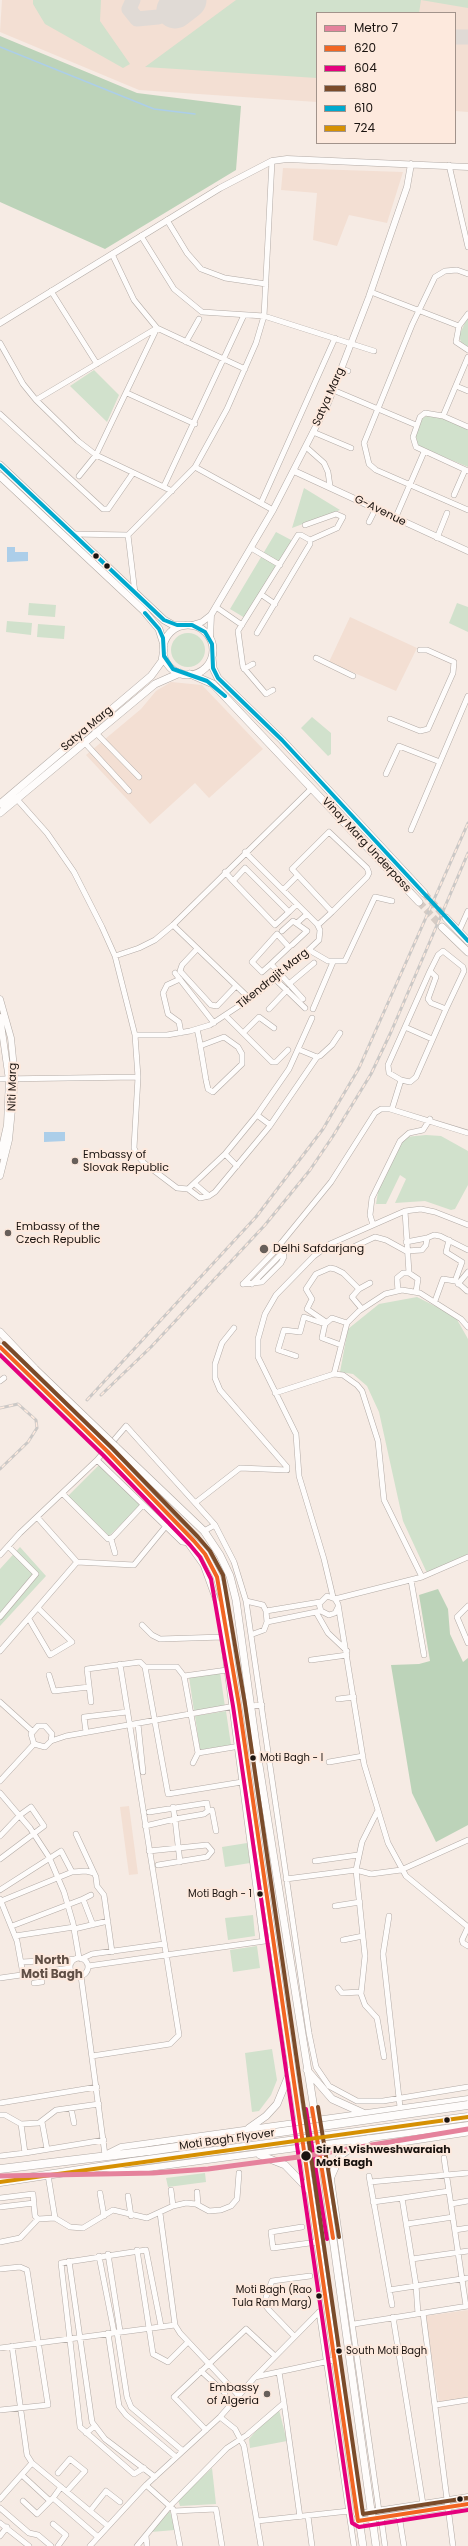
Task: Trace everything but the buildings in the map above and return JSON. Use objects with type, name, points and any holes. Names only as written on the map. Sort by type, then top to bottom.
[{"type":"main road","points":[[0,465],[164,620],[173,625],[199,627],[210,638],[212,657],[203,669],[190,674],[180,673],[167,663],[159,629],[143,610],[0,476]]},
{"type":"main road","points":[[164,646],[171,632],[188,625]]},
{"type":"main road","name":"Satya Marg","points":[[0,813],[14,795],[151,676],[162,661],[164,646]]},
{"type":"main road","name":"Vinay Marg Underpass","points":[[212,657],[213,668],[218,678],[318,780],[424,893]]},
{"type":"main road","name":"Satya Marg","points":[[0,804],[84,742],[155,684],[180,673]]},
{"type":"main road","name":"Vinay Marg Underpass","points":[[190,674],[213,684],[419,902]]},
{"type":"main road","points":[[446,918],[468,941]]},
{"type":"main road","points":[[442,927],[468,952]]},
{"type":"main road","points":[[0,1332],[36,1369],[204,1531],[220,1555],[230,1576],[236,1600],[250,1706],[314,2120],[320,2146],[376,2515],[376,2546]]},
{"type":"main road","points":[[0,1347],[108,1452],[191,1543],[205,1554],[217,1577],[221,1592],[236,1705],[292,2068],[317,2242],[331,2361],[363,2546]]},
{"type":"main road","points":[[249,2128],[266,2116],[277,2104],[292,2068]]},
{"type":"main road","points":[[307,2070],[332,2099],[367,2113]]},
{"type":"main road","name":"Moti Bagh Flyover","points":[[0,2169],[105,2155],[149,2151],[468,2105]]},
{"type":"main road","name":"Moti Bagh Flyover","points":[[0,2182],[103,2168],[132,2162],[468,2117]]},
{"type":"main road","points":[[326,2188],[340,2156],[346,2151],[370,2139]]},
{"type":"main road","points":[[260,2155],[285,2165],[309,2190]]},
{"type":"street","points":[[0,323],[220,188],[272,161],[287,159],[468,167]]},
{"type":"street","points":[[72,534],[128,535],[195,467],[224,416],[245,369],[264,316],[272,161]]},
{"type":"street","name":"Satya Marg","points":[[188,625],[202,622],[211,615],[216,607],[273,510],[306,447],[333,390],[345,370],[352,344],[407,187],[411,164]]},
{"type":"street","points":[[449,165],[468,247]]},
{"type":"street","points":[[167,220],[187,254],[201,269],[224,278],[266,284]]},
{"type":"street","points":[[141,236],[163,274],[180,296],[202,312],[264,316],[374,351]]},
{"type":"street","points":[[112,254],[134,300],[157,328],[245,369]]},
{"type":"street","points":[[468,274],[458,270],[445,271],[435,277],[419,310],[377,408],[364,443],[369,464],[376,470],[468,510]]},
{"type":"street","points":[[51,291],[97,364]]},
{"type":"street","points":[[371,292],[459,326]]},
{"type":"street","points":[[468,314],[459,326],[456,342],[468,350]]},
{"type":"street","points":[[164,486],[195,424],[244,315]]},
{"type":"street","points":[[186,342],[199,319]]},
{"type":"street","points":[[36,400],[157,328]]},
{"type":"street","points":[[79,476],[96,455],[157,328]]},
{"type":"street","points":[[260,503],[335,338]]},
{"type":"street","points":[[0,344],[23,384],[36,400],[78,441],[96,455],[172,491]]},
{"type":"street","points":[[443,416],[468,357]]},
{"type":"street","points":[[456,386],[468,391]]},
{"type":"street","points":[[333,390],[416,425]]},
{"type":"street","points":[[127,393],[195,424]]},
{"type":"street","points":[[454,496],[467,471],[424,452],[413,443],[416,425],[420,416],[425,413],[443,416],[468,426]]},
{"type":"street","points":[[0,414],[103,509],[108,509],[133,472]]},
{"type":"street","points":[[313,432],[351,448]]},
{"type":"street","points":[[306,447],[324,463],[328,472],[330,486]]},
{"type":"street","points":[[395,519],[424,452]]},
{"type":"street","points":[[195,467],[273,510]]},
{"type":"street","name":"G-Avenue","points":[[294,471],[330,486],[375,510],[468,551]]},
{"type":"street","points":[[370,522],[375,510]]},
{"type":"street","points":[[273,690],[266,694],[244,670],[241,661],[238,631],[262,595],[298,535],[310,540],[337,528],[342,522],[343,515],[336,514],[305,525]]},
{"type":"street","points":[[437,538],[447,514]]},
{"type":"street","points":[[128,535],[135,594]]},
{"type":"street","points":[[257,633],[310,544],[310,540]]},
{"type":"street","points":[[251,548],[280,565]]},
{"type":"street","points":[[262,595],[275,604]]},
{"type":"street","points":[[216,607],[242,625]]},
{"type":"street","name":"Satya Marg","points":[[210,638],[211,615]]},
{"type":"street","points":[[390,719],[420,731],[428,729],[453,673],[454,662],[427,650],[420,650]]},
{"type":"street","points":[[316,658],[353,676]]},
{"type":"street","points":[[244,670],[253,664]]},
{"type":"street","points":[[411,830],[468,698]]},
{"type":"street","points":[[96,732],[139,777]]},
{"type":"street","points":[[84,742],[129,791]]},
{"type":"street","points":[[386,774],[398,746],[440,762]]},
{"type":"street","points":[[115,956],[150,942],[173,925],[245,852],[312,788]]},
{"type":"street","points":[[14,795],[47,833],[74,872],[102,926],[115,956],[135,1035],[138,1077],[134,1138],[138,1156],[177,1188],[188,1188],[195,1184],[225,1154],[257,1115],[300,1050],[312,1018]]},
{"type":"street","points":[[245,852],[318,925],[332,912],[367,877],[367,868],[329,832],[293,866],[293,871],[332,912]]},
{"type":"street","points":[[233,881],[245,868],[289,912]]},
{"type":"street","points":[[225,872],[275,925],[297,904]]},
{"type":"street","points":[[283,890],[297,876]]},
{"type":"street","points":[[309,950],[319,958],[333,962],[348,959],[375,897],[392,901]]},
{"type":"street","points":[[459,931],[468,911]]},
{"type":"street","points":[[297,923],[307,914]]},
{"type":"street","points":[[282,931],[291,921],[297,923],[307,931],[292,945]]},
{"type":"street","points":[[173,925],[250,999]]},
{"type":"street","name":"Tikendrajit Marg","points":[[135,1035],[181,1033],[214,1023],[226,1016],[250,999],[309,950],[318,940],[320,930],[318,925]]},
{"type":"street","points":[[277,934],[289,947],[271,964],[262,972],[252,962],[277,934]]},
{"type":"street","points":[[197,949],[182,965],[180,971],[211,1005],[216,1006],[236,986]]},
{"type":"street","points":[[443,951],[463,967],[464,971],[416,1077],[410,1082],[401,1080],[389,1073],[387,1068],[430,972],[438,955],[443,951]]},
{"type":"street","points":[[314,1009],[333,962]]},
{"type":"street","points":[[289,984],[314,963]]},
{"type":"street","points":[[271,964],[303,999]]},
{"type":"street","points":[[430,972],[436,977],[429,1001],[446,1009]]},
{"type":"street","points":[[175,973],[214,1023]]},
{"type":"street","points":[[180,979],[167,985],[163,993],[168,1014],[178,1022],[181,1033]]},
{"type":"street","points":[[275,979],[305,1008]]},
{"type":"street","points":[[269,1009],[287,990]]},
{"type":"street","name":"Niti Marg","points":[[0,999],[11,1038],[12,1079],[9,1140],[0,1176]]},
{"type":"street","points":[[226,1016],[272,1062],[276,1062],[288,1050]]},
{"type":"street","name":"Niti Marg","points":[[0,1017],[12,1079],[7,1125],[0,1156]]},
{"type":"street","points":[[243,1033],[259,1017],[274,1028]]},
{"type":"street","points":[[405,1027],[432,1039]]},
{"type":"street","points":[[197,1029],[200,1046],[208,1089],[213,1092],[242,1064],[242,1054],[238,1047],[224,1037],[200,1046]]},
{"type":"street","points":[[188,1188],[200,1198],[209,1196],[237,1166],[317,1057],[332,1045],[340,1033]]},
{"type":"street","points":[[300,1050],[317,1057]]},
{"type":"street","points":[[0,1079],[138,1077]]},
{"type":"street","points":[[392,1109],[401,1080]]},
{"type":"street","points":[[281,1243],[283,1252],[252,1284],[243,1284],[281,1243],[331,1182],[376,1113],[381,1109],[392,1109],[468,1133]]},
{"type":"street","points":[[257,1115],[269,1124]]},
{"type":"street","points":[[373,1225],[370,1215],[372,1198],[400,1141],[409,1133],[423,1130],[430,1120]]},
{"type":"street","points":[[225,1154],[237,1166]]},
{"type":"street","points":[[195,1184],[209,1196]]},
{"type":"street","points":[[468,1225],[435,1212],[412,1209],[330,1244],[314,1256],[290,1278],[270,1305],[262,1324],[257,1348],[260,1364],[296,1434],[299,1476],[334,1598],[338,1607],[347,1653],[363,1756],[377,1812],[401,1870],[468,1927],[462,1940],[463,1944],[468,1946]]},
{"type":"street","points":[[405,1211],[406,1251],[409,1273]]},
{"type":"street","points":[[406,1242],[427,1238],[434,1235],[449,1240],[468,1250]]},
{"type":"street","points":[[349,1249],[375,1238],[386,1240],[406,1251],[424,1248],[427,1238]]},
{"type":"street","points":[[449,1240],[446,1252],[462,1262],[457,1282]]},
{"type":"street","points":[[325,1323],[307,1310],[312,1299],[306,1289],[316,1274],[330,1268],[335,1269],[343,1273],[359,1289]]},
{"type":"street","points":[[457,1282],[468,1272]]},
{"type":"street","points":[[398,1290],[397,1278],[403,1273],[409,1273],[418,1278],[416,1292]]},
{"type":"street","points":[[435,1301],[443,1279],[457,1282],[467,1291]]},
{"type":"street","points":[[362,1309],[352,1297],[359,1289],[370,1283]]},
{"type":"street","points":[[334,1374],[348,1323],[362,1309],[385,1294],[398,1290],[416,1292],[435,1301],[466,1320],[468,1327]]},
{"type":"street","points":[[296,1356],[278,1350],[284,1330],[300,1332],[304,1317],[325,1323],[335,1318],[348,1323]]},
{"type":"street","points":[[325,1323],[322,1338],[341,1346]]},
{"type":"street","points":[[195,1503],[240,1468],[287,1470],[287,1467],[220,1390],[214,1378],[216,1360],[222,1343],[234,1328]]},
{"type":"street","points":[[275,1393],[334,1374],[351,1378],[362,1391],[378,1441],[384,1500],[422,1577]]},
{"type":"street","points":[[0,1555],[37,1517],[63,1494],[97,1460],[126,1426],[215,1525],[234,1562],[246,1601],[253,1634],[308,2033],[312,2054],[321,2077],[338,2092],[357,2101],[382,2102],[468,2087]]},
{"type":"street","points":[[97,1460],[182,1542],[191,1543],[209,1578],[219,1609],[227,1670],[236,1705],[242,1782],[263,1941]]},
{"type":"street","points":[[63,1494],[105,1537],[111,1539]]},
{"type":"street","points":[[111,1539],[143,1505]]},
{"type":"street","points":[[37,1517],[77,1562],[134,1565],[166,1526]]},
{"type":"street","points":[[204,1531],[215,1525]]},
{"type":"street","points":[[111,1539],[115,1553]]},
{"type":"street","points":[[0,1617],[36,1574],[8,1546]]},
{"type":"street","points":[[347,1653],[328,1633],[318,1611],[320,1602],[324,1597],[334,1598],[422,1577],[468,1557]]},
{"type":"street","points":[[0,1651],[77,1562]]},
{"type":"street","points":[[411,1580],[424,1655]]},
{"type":"street","points":[[246,1601],[263,1605],[266,1611],[267,1622],[264,1630],[253,1634]]},
{"type":"street","points":[[266,1611],[320,1602]]},
{"type":"street","points":[[468,1606],[458,1617],[468,1643]]},
{"type":"street","points":[[267,1622],[318,1611],[329,1615],[335,1613],[338,1607]]},
{"type":"street","points":[[29,1619],[50,1655],[72,1642],[38,1608]]},
{"type":"street","points":[[142,1625],[152,1635],[160,1639],[223,1637]]},
{"type":"street","points":[[310,1660],[347,1653]]},
{"type":"street","points":[[91,1702],[86,1669],[136,1661],[145,1667],[177,1667],[184,1676],[198,1754],[193,1763]]},
{"type":"street","points":[[92,2056],[155,2047],[175,2041],[179,2029],[165,1954],[120,1664]]},
{"type":"street","points":[[145,1667],[168,1794],[242,1782]]},
{"type":"street","points":[[184,1676],[227,1670]]},
{"type":"street","points":[[49,1674],[54,1691],[89,1687]]},
{"type":"street","points":[[338,1699],[354,1697]]},
{"type":"street","points":[[0,1702],[32,1731]]},
{"type":"street","points":[[51,1741],[52,1734],[45,1726],[38,1726],[32,1731],[31,1738],[34,1744],[45,1747],[51,1741],[86,1732],[129,1726],[236,1705]]},
{"type":"street","points":[[250,1706],[262,1705]]},
{"type":"street","points":[[86,1732],[84,1717],[127,1712]]},
{"type":"street","points":[[138,1724],[143,1772]]},
{"type":"street","points":[[130,1734],[139,1732]]},
{"type":"street","points":[[0,1781],[34,1744]]},
{"type":"street","points":[[198,1754],[234,1747]]},
{"type":"street","points":[[329,1762],[363,1756]]},
{"type":"street","points":[[0,1794],[20,1815],[34,1833],[49,1857],[68,1904],[74,1928],[78,1959],[88,1966],[272,1940]]},
{"type":"street","points":[[149,1812],[204,1802],[207,1803],[208,1811]]},
{"type":"street","points":[[0,1836],[20,1815],[31,1807],[44,1826],[0,1859]]},
{"type":"street","points":[[173,1807],[180,1862]]},
{"type":"street","points":[[145,1826],[204,1814],[212,1810],[216,1831]]},
{"type":"street","points":[[377,1812],[365,1833],[358,1855],[356,1870],[365,1964],[361,1992],[365,2005],[376,2018],[384,2057]]},
{"type":"street","points":[[76,1834],[94,1873],[97,1886],[104,1895],[112,1952]]},
{"type":"street","points":[[286,1879],[356,1870],[371,1874],[401,1870],[468,1840]]},
{"type":"street","points":[[149,1851],[207,1845],[212,1851],[207,1857],[158,1865]]},
{"type":"street","points":[[0,1890],[49,1857],[61,1851],[72,1872]]},
{"type":"street","points":[[315,1862],[358,1855]]},
{"type":"street","points":[[23,1974],[22,1962],[15,1936],[1,1900],[59,1880],[72,1872],[86,1871],[94,1873]]},
{"type":"street","points":[[12,1926],[91,1895]]},
{"type":"street","points":[[83,1899],[93,1924]]},
{"type":"street","points":[[335,1906],[360,1902]]},
{"type":"street","points":[[389,1916],[383,1954],[400,2108]]},
{"type":"street","points":[[15,1936],[74,1928],[108,1921]]},
{"type":"street","points":[[343,1940],[363,1936]]},
{"type":"street","points":[[22,1962],[78,1959],[164,1944]]},
{"type":"street","points":[[129,1949],[130,1959]]},
{"type":"street","points":[[78,1959],[71,1962],[70,1968],[74,1974],[81,1976],[86,1973],[88,1966]]},
{"type":"street","points":[[0,1978],[70,1968]]},
{"type":"street","points":[[81,1976],[105,2155],[121,2147],[468,2098]]},
{"type":"street","points":[[34,1983],[42,1982]]},
{"type":"street","points":[[338,1988],[342,1993],[361,1992]]},
{"type":"street","points":[[0,2103],[96,2087]]},
{"type":"street","points":[[0,2115],[5,2115],[21,2124],[42,2122],[53,2111],[99,2104]]},
{"type":"street","points":[[71,2108],[74,2123]]},
{"type":"street","points":[[367,2113],[370,2139]]},
{"type":"street","points":[[42,2122],[47,2149]]},
{"type":"street","points":[[21,2124],[25,2152]]},
{"type":"street","points":[[103,2168],[126,2171],[260,2155],[468,2125]]},
{"type":"street","points":[[440,2129],[441,2137]]},
{"type":"street","points":[[231,2132],[240,2135],[245,2143],[242,2152],[234,2157]]},
{"type":"street","points":[[346,2151],[468,2133]]},
{"type":"street","points":[[0,2156],[104,2140]]},
{"type":"street","points":[[354,2324],[467,2306],[444,2158]]},
{"type":"street","points":[[0,2242],[20,2238],[38,2219],[55,2218],[70,2227],[83,2228],[113,2210],[131,2216],[147,2218],[173,2206],[186,2203],[198,2205],[213,2212],[235,2203],[240,2189],[239,2173]]},
{"type":"street","points":[[370,2182],[447,2177],[468,2173]]},
{"type":"street","points":[[48,2175],[55,2218]]},
{"type":"street","points":[[331,2175],[354,2324],[376,2515],[385,2546]]},
{"type":"street","points":[[368,2176],[392,2305]]},
{"type":"street","points":[[171,2190],[173,2206]]},
{"type":"street","points":[[373,2202],[449,2191]]},
{"type":"street","points":[[197,2192],[198,2205]]},
{"type":"street","points":[[100,2193],[104,2216]]},
{"type":"street","points":[[0,2198],[33,2194],[35,2216],[38,2219]]},
{"type":"street","points":[[128,2196],[131,2216]]},
{"type":"street","points":[[402,2198],[436,2405],[453,2546]]},
{"type":"street","points":[[451,2204],[468,2201]]},
{"type":"street","points":[[0,2207],[34,2203]]},
{"type":"street","points":[[160,2213],[175,2325],[188,2342],[239,2396]]},
{"type":"street","points":[[407,2224],[453,2217]]},
{"type":"street","points":[[302,2227],[271,2232],[273,2248],[317,2242]]},
{"type":"street","points":[[455,2230],[468,2228]]},
{"type":"street","points":[[144,2468],[134,2474],[80,2427],[60,2266],[69,2261],[144,2249],[147,2252],[161,2326]]},
{"type":"street","points":[[137,2250],[153,2354],[168,2362],[188,2342]]},
{"type":"street","points":[[412,2258],[468,2251]]},
{"type":"street","points":[[108,2254],[117,2332],[127,2397],[132,2409],[183,2451]]},
{"type":"street","points":[[99,2256],[117,2332]]},
{"type":"street","points":[[69,2261],[92,2422],[105,2439],[155,2476]]},
{"type":"street","points":[[0,2269],[20,2267],[27,2270],[48,2405],[0,2410]]},
{"type":"street","points":[[294,2336],[265,2305],[266,2297],[272,2281],[310,2276]]},
{"type":"street","points":[[389,2290],[468,2278]]},
{"type":"street","points":[[90,2546],[155,2476],[220,2417],[254,2377],[319,2312],[331,2361],[354,2546]]},
{"type":"street","points":[[393,2317],[423,2504]]},
{"type":"street","points":[[0,2348],[148,2327],[175,2325]]},
{"type":"street","points":[[206,2430],[174,2397],[246,2329],[275,2356]]},
{"type":"street","points":[[108,2333],[119,2406],[126,2415],[176,2457]]},
{"type":"street","points":[[12,2346],[25,2449],[32,2463],[108,2526]]},
{"type":"street","points":[[254,2377],[331,2361]]},
{"type":"street","points":[[201,2371],[224,2393]]},
{"type":"street","points":[[280,2372],[300,2517]]},
{"type":"street","points":[[436,2405],[468,2400]]},
{"type":"street","points":[[137,2546],[170,2506],[227,2448],[284,2403]]},
{"type":"street","points":[[126,2415],[132,2409]]},
{"type":"street","points":[[220,2417],[230,2423],[241,2438],[261,2546]]},
{"type":"street","points":[[86,2433],[95,2426]]},
{"type":"street","points":[[58,2473],[70,2459],[84,2471],[67,2491]]},
{"type":"street","points":[[0,2499],[23,2476],[32,2463]]},
{"type":"street","points":[[23,2476],[98,2538]]},
{"type":"street","points":[[146,2485],[174,2511],[180,2546]]},
{"type":"street","points":[[22,2501],[37,2514],[61,2487]]},
{"type":"street","points":[[90,2510],[106,2491],[120,2502]]},
{"type":"street","points":[[376,2515],[399,2515],[448,2504],[468,2497]]},
{"type":"street","points":[[358,2518],[423,2504],[468,2504]]},
{"type":"street","points":[[0,2508],[28,2532],[38,2536],[50,2546]]},
{"type":"street","points":[[174,2511],[216,2509],[222,2546]]},
{"type":"street","points":[[257,2521],[349,2511]]},
{"type":"street","points":[[399,2515],[404,2546]]},
{"type":"street","points":[[308,2516],[312,2546]]},
{"type":"street","points":[[0,2523],[7,2527],[29,2546]]},
{"type":"street","points":[[53,2524],[66,2535],[58,2546]]},
{"type":"street","points":[[0,2536],[7,2527]]},
{"type":"street","points":[[22,2539],[28,2532]]},
{"type":"street","points":[[146,2536],[147,2546]]},
{"type":"shaded area","points":[[2,0],[468,0],[468,112],[456,111],[456,12],[316,12],[316,102],[139,90],[0,32]]},
{"type":"shaded area","points":[[283,168],[403,172],[387,223],[349,215],[337,246],[313,240],[317,193],[281,190]]},
{"type":"shaded area","points":[[350,617],[417,648],[396,691],[329,662]]},
{"type":"shaded area","points":[[171,682],[202,685],[263,749],[209,798],[195,783],[150,824],[86,755],[141,709],[156,691]]},
{"type":"shaded area","points":[[129,1806],[138,1874],[129,1875],[120,1807]]},
{"type":"shaded area","points":[[468,2310],[468,2398],[439,2402],[425,2316]]},
{"type":"green space","points":[[33,0],[101,0],[100,21],[130,64],[123,68],[45,24],[33,4]]},
{"type":"green space","points":[[236,0],[421,0],[419,12],[316,12],[316,78],[145,67]]},
{"type":"green space","points":[[421,0],[468,0],[468,8]]},
{"type":"green space","points":[[0,36],[137,93],[241,106],[236,170],[105,249],[0,202]]},
{"type":"green space","points":[[467,318],[468,347],[462,345],[459,336]]},
{"type":"green space","points":[[94,370],[119,395],[107,422],[70,386]]},
{"type":"green space","points":[[432,414],[468,429],[468,467],[418,446],[415,433],[422,418]]},
{"type":"green space","points":[[304,488],[340,510],[292,528]]},
{"type":"green space","points":[[276,532],[293,541],[245,618],[230,609]]},
{"type":"green space","points":[[29,603],[56,605],[55,617],[28,615]]},
{"type":"green space","points":[[457,603],[468,607],[468,632],[449,623]]},
{"type":"green space","points":[[7,621],[32,623],[31,635],[6,632]]},
{"type":"green space","points":[[38,624],[65,626],[64,639],[37,637]]},
{"type":"green space","points":[[185,633],[191,633],[195,634],[202,640],[205,650],[204,657],[198,664],[191,667],[185,667],[181,666],[174,660],[171,653],[171,647],[172,643],[178,636]]},
{"type":"green space","points":[[312,717],[331,733],[331,754],[328,756],[301,728]]},
{"type":"green space","points":[[426,1135],[441,1136],[468,1151],[468,1185],[455,1209],[451,1210],[425,1201],[395,1203],[406,1179],[400,1175],[386,1204],[376,1204],[379,1186],[405,1137]]},
{"type":"green space","points":[[417,1297],[455,1316],[468,1339],[468,1554],[427,1573],[403,1521],[379,1412],[367,1386],[353,1374],[340,1372],[348,1329],[379,1304]]},
{"type":"green space","points":[[103,1461],[141,1505],[109,1536],[68,1496]]},
{"type":"green space","points":[[20,1547],[46,1576],[0,1626],[0,1569]]},
{"type":"green space","points":[[438,1589],[448,1609],[450,1634],[463,1662],[468,1658],[468,1825],[436,1842],[412,1793],[391,1665],[419,1664],[430,1661],[419,1595]]},
{"type":"green space","points":[[220,1672],[225,1707],[194,1711],[189,1677]]},
{"type":"green space","points":[[226,1711],[231,1745],[200,1750],[195,1716]]},
{"type":"green space","points":[[247,1843],[250,1863],[225,1867],[222,1847]]},
{"type":"green space","points":[[253,1915],[255,1936],[228,1940],[225,1918]]},
{"type":"green space","points":[[257,1946],[260,1968],[233,1972],[230,1950]]},
{"type":"green space","points":[[272,2049],[277,2080],[271,2095],[259,2111],[252,2112],[245,2053]]},
{"type":"green space","points":[[205,2173],[206,2182],[168,2187],[166,2178]]},
{"type":"green space","points":[[278,2406],[287,2441],[250,2448],[249,2439]]},
{"type":"green space","points":[[212,2468],[216,2504],[180,2506],[178,2500]]},
{"type":"green space","points":[[170,2511],[175,2530],[151,2532]]},
{"type":"water","points":[[7,547],[15,547],[15,552],[28,552],[28,561],[7,562]]},
{"type":"water","points":[[44,1132],[65,1132],[65,1141],[44,1142]]},
{"type":"waterway","points":[[0,47],[154,109],[195,114]]},
{"type":"taxiway","points":[[133,0],[129,9],[137,19],[158,17],[175,10]]},
{"type":"taxiway","points":[[456,37],[468,37]]},
{"type":"runway","points":[[175,10],[188,0]]},
{"type":"tunnel","points":[[424,893],[446,918]]},
{"type":"tunnel","points":[[419,902],[442,927]]},
{"type":"railway","points":[[87,1400],[256,1217],[323,1129],[359,1068],[468,823]]},
{"type":"railway","points":[[101,1395],[151,1347],[265,1225],[310,1170],[371,1074],[391,1032],[468,853]]},
{"type":"railway","points":[[0,1408],[18,1404],[36,1420],[37,1428],[28,1442],[0,1469]]},
{"type":"metro line","name":"7","points":[[0,2176],[153,2173],[208,2169],[306,2156],[468,2129]]},
{"type":"transit line","name":"610","points":[[0,465],[164,620],[177,625],[192,625],[205,632],[212,644],[213,668],[218,678],[282,740],[468,941]]},
{"type":"transit line","name":"610","points":[[145,613],[159,629],[163,638],[164,656],[173,669],[207,681],[225,696]]},
{"type":"transit line","name":"680","points":[[4,1343],[112,1448],[198,1537],[210,1551],[223,1575],[245,1704],[363,2514],[467,2498]]},
{"type":"transit line","name":"620","points":[[0,1347],[108,1452],[194,1541],[205,1554],[217,1577],[239,1705],[358,2521],[468,2504]]},
{"type":"transit line","name":"604","points":[[0,1355],[104,1456],[190,1545],[200,1557],[211,1579],[233,1706],[352,2523],[359,2527],[468,2510]]},
{"type":"transit line","name":"680","points":[[318,2107],[339,2237]]},
{"type":"transit line","name":"620","points":[[312,2108],[333,2238]]},
{"type":"transit line","name":"604","points":[[306,2109],[327,2239]]},
{"type":"transit line","name":"724","points":[[0,2182],[468,2117]]},
{"type":"place","name":"Embassy of Slovak Republic","points":[[75,1161]]},
{"type":"place","name":"Embassy of the Czech Republic","points":[[8,1233]]},
{"type":"place","name":"Delhi Safdarjang","points":[[264,1249]]},
{"type":"place","name":"Moti Bagh - I","points":[[253,1758]]},
{"type":"place","name":"Moti Bagh - 1","points":[[260,1894]]},
{"type":"place","name":"Sir M. Vishweshwaraiah Moti Bagh","points":[[306,2156]]},
{"type":"place","name":"Moti Bagh (Rao Tula Ram Marg)","points":[[319,2296]]},
{"type":"place","name":"South Moti Bagh","points":[[339,2351]]},
{"type":"place","name":"Embassy of Algeria","points":[[267,2394]]},
{"type":"district","name":"North Moti Bagh","points":[[52,1968]]}]
